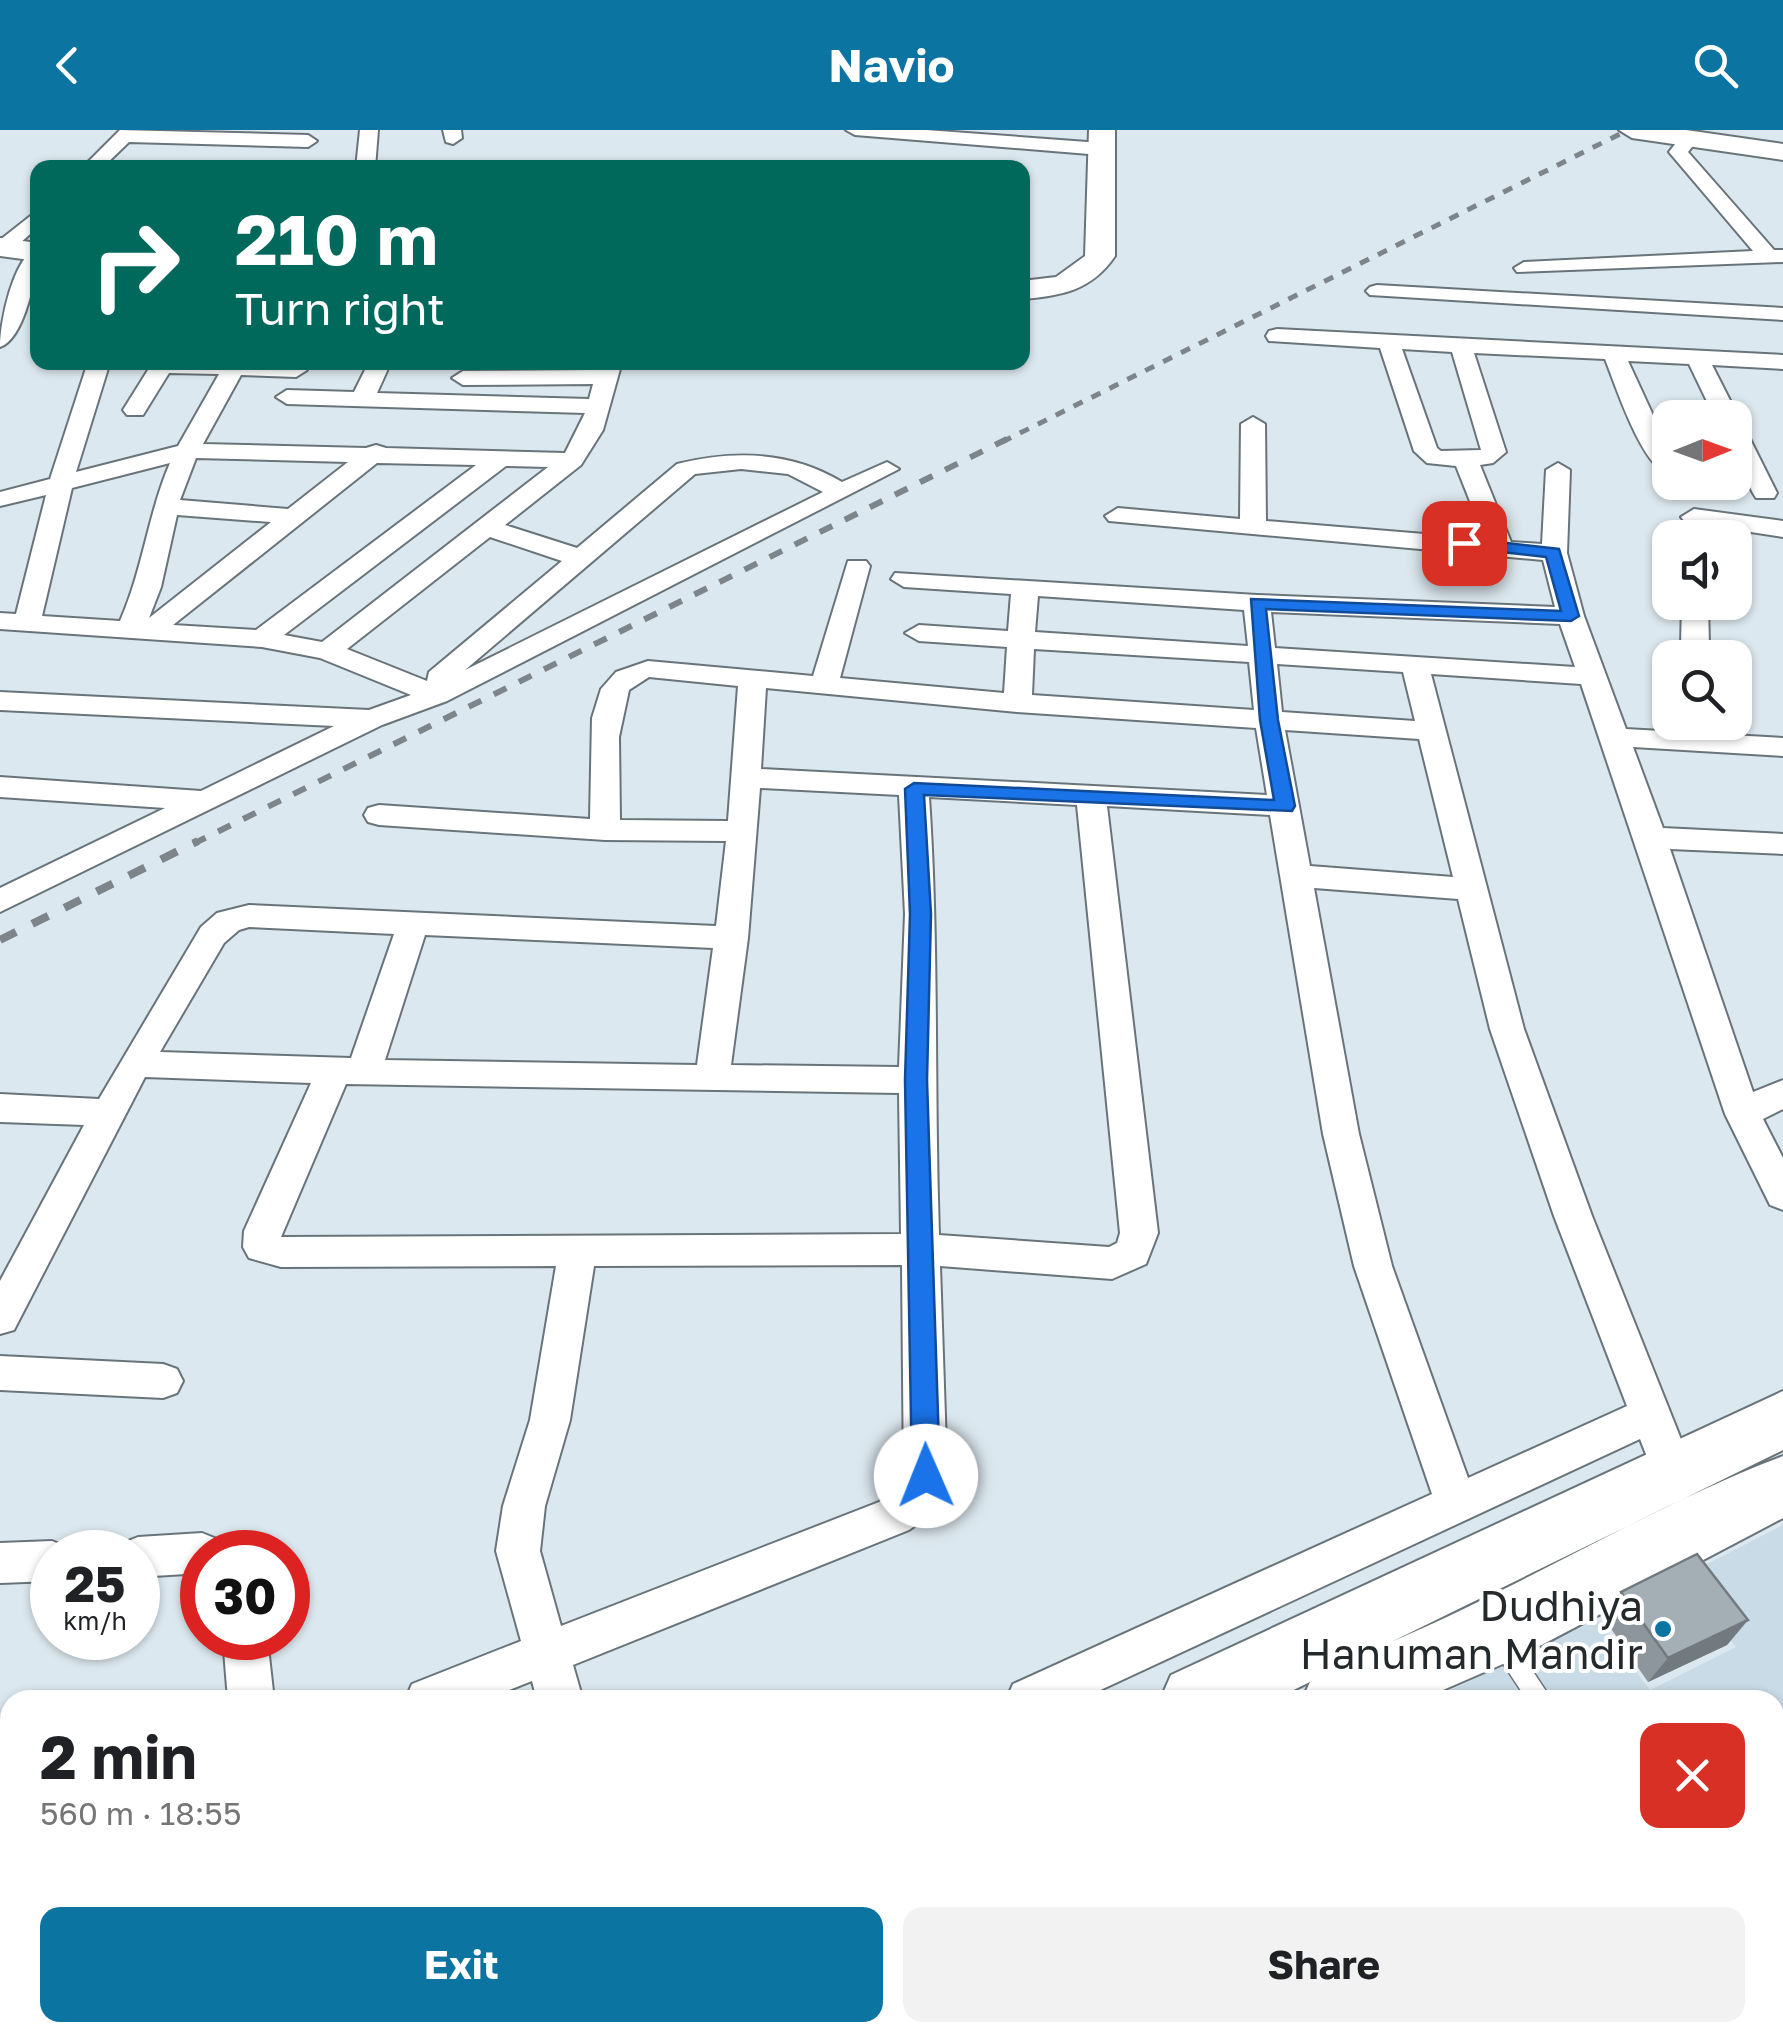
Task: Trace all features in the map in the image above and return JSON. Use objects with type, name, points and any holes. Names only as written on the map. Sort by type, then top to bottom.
[{"type":"highway","points":[[1214,1690],[1662,1443],[1783,1418]]},
{"type":"highway","points":[[1361,1690],[1494,1633],[1703,1523],[1783,1486]]},
{"type":"main road","points":[[1632,130],[1783,152]]},
{"type":"main road","points":[[1030,289],[1072,283],[1092,271],[1100,256],[1102,139]]},
{"type":"main road","points":[[2,247],[30,251]]},
{"type":"street","points":[[366,160],[368,130]]},
{"type":"street","points":[[855,130],[1102,139]]},
{"type":"street","points":[[99,160],[128,133],[310,135],[299,160]]},
{"type":"street","points":[[1690,138],[1678,152],[1776,256]]},
{"type":"street","points":[[2,247],[30,223]]},
{"type":"street","points":[[1524,268],[1776,256]]},
{"type":"street","points":[[0,340],[30,271]]},
{"type":"street","points":[[1376,292],[1783,314]]},
{"type":"street","points":[[1277,336],[1783,362]]},
{"type":"street","points":[[1389,342],[1426,450],[1435,458],[1486,458],[1494,452],[1460,346]]},
{"type":"street","points":[[1614,353],[1652,442]]},
{"type":"street","points":[[1697,357],[1718,400]]},
{"type":"street","points":[[96,370],[14,622],[262,639],[326,651],[431,692]]},
{"type":"street","points":[[136,410],[159,370]]},
{"type":"street","points":[[138,631],[164,506],[187,450],[233,370]]},
{"type":"street","points":[[258,450],[297,370]]},
{"type":"street","points":[[364,398],[376,370]]},
{"type":"street","points":[[326,651],[572,460],[591,430],[610,370],[464,370],[454,403]]},
{"type":"street","points":[[287,396],[599,406]]},
{"type":"street","points":[[1253,424],[1253,528]]},
{"type":"street","points":[[0,498],[187,450],[572,460]]},
{"type":"street","points":[[138,631],[298,516],[376,452]]},
{"type":"street","points":[[262,639],[502,456]]},
{"type":"street","points":[[1465,459],[1500,546]]},
{"type":"street","points":[[431,692],[686,468],[702,464],[780,465],[806,472],[839,491]]},
{"type":"street","points":[[1752,468],[1765,494]]},
{"type":"street","points":[[0,901],[887,469]]},
{"type":"street","points":[[1558,470],[1554,553],[1571,616],[1651,838],[1743,1114],[1783,1195]]},
{"type":"street","points":[[164,506],[298,516]]},
{"type":"street","points":[[1118,516],[1554,553]]},
{"type":"street","points":[[1692,517],[1783,528]]},
{"type":"street","points":[[486,527],[580,558]]},
{"type":"street","points":[[824,688],[858,566]]},
{"type":"street","points":[[904,579],[1257,603],[1571,616]]},
{"type":"street","points":[[1017,703],[1024,587]]},
{"type":"street","points":[[1257,603],[1269,720],[1341,1134],[1373,1266],[1457,1505]]},
{"type":"street","points":[[919,633],[1592,676]]},
{"type":"street","points":[[1050,1690],[1457,1505],[1662,1443],[1573,1216],[1507,1029],[1414,666]]},
{"type":"street","points":[[605,830],[608,713],[615,689],[630,674],[648,669],[824,688],[1431,731]]},
{"type":"street","points":[[712,1080],[743,831],[748,778],[744,732],[752,682]]},
{"type":"street","points":[[0,702],[372,719]]},
{"type":"street","points":[[1614,737],[1783,747]]},
{"type":"street","points":[[748,778],[1091,799],[1285,806]]},
{"type":"street","points":[[0,787],[209,801]]},
{"type":"street","points":[[455,1690],[894,1516],[922,1495],[926,1476],[916,1080],[920,914],[914,789]]},
{"type":"street","points":[[412,927],[349,1071],[263,1231],[262,1247],[281,1252],[921,1249],[1112,1263],[1134,1253],[1139,1233],[1091,799]]},
{"type":"street","points":[[379,816],[605,830],[743,831]]},
{"type":"street","points":[[1651,838],[1783,844]]},
{"type":"street","points":[[1297,876],[1471,889]]},
{"type":"street","points":[[0,882],[34,884]]},
{"type":"street","points":[[0,1318],[136,1064],[212,935],[228,921],[249,916],[412,927],[732,938]]},
{"type":"street","points":[[136,1064],[712,1080],[916,1080]]},
{"type":"street","points":[[1743,1114],[1783,1093]]},
{"type":"street","points":[[0,1108],[112,1113]]},
{"type":"street","points":[[557,1690],[518,1551],[524,1506],[550,1420],[577,1252]]},
{"type":"street","points":[[0,1373],[163,1381]]},
{"type":"street","points":[[0,1563],[30,1562]]},
{"type":"street","points":[[247,1660],[250,1690]]},
{"type":"lane","points":[[1494,1633],[1534,1690]]},
{"type":"shaded area","points":[[1783,1525],[1783,1690],[1650,1690],[1736,1647],[1682,1577]]},
{"type":"shaded area","points":[[1597,1620],[1650,1690],[1451,1690]]},
{"type":"building","points":[[1697,1554],[1748,1620],[1668,1658],[1621,1592]]},
{"type":"railway","points":[[1002,442],[1628,130]]},
{"type":"railway","points":[[193,844],[1007,439]]},
{"type":"railway","points":[[0,940],[198,841]]},
{"type":"place","name":"Dudhiya Hanuman Mandir","points":[[1663,1629]]},
{"type":"route","points":[[926,1476],[916,1080],[920,914],[914,789],[1285,806],[1269,720],[1257,603],[1571,616],[1554,553],[1464,543]]}]
